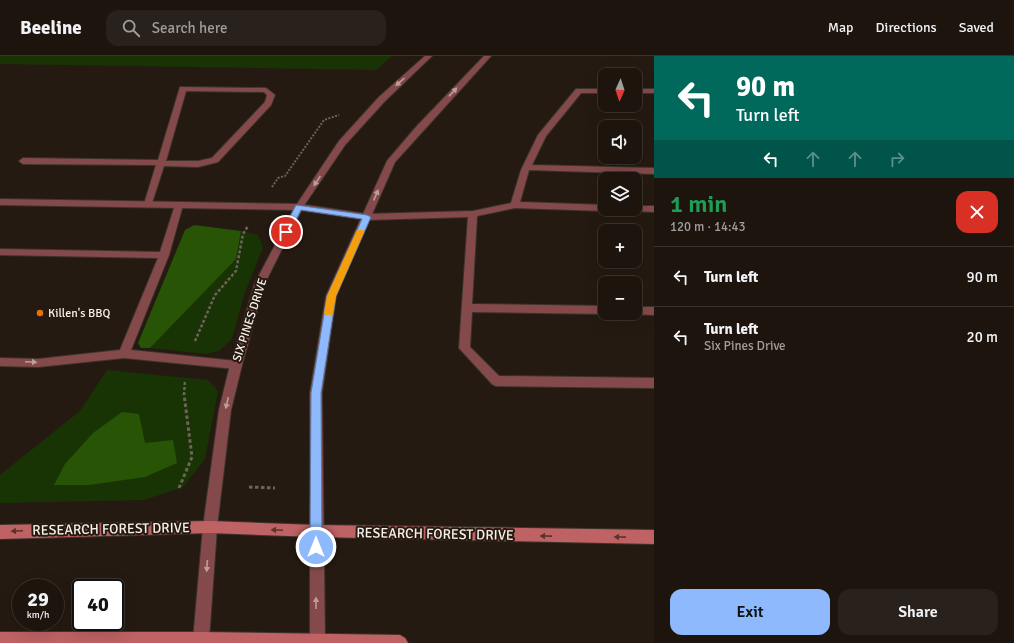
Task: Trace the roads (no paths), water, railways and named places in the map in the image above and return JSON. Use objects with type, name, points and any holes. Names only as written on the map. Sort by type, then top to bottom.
[{"type":"main road","name":"RESEARCH FOREST DRIVE","points":[[0,532],[210,527],[316,532],[654,538]]},
{"type":"main road","points":[[0,640],[400,643]]},
{"type":"street","name":"SIX PINES DRIVE","points":[[201,641],[210,527],[225,410],[236,365],[260,283],[299,207],[342,143],[382,99],[429,56]]},
{"type":"street","points":[[316,642],[316,393],[332,296],[391,161],[488,56]]},
{"type":"street","points":[[22,161],[161,163],[198,164],[215,160],[268,103],[271,95],[266,90],[183,89],[161,163],[148,204]]},
{"type":"street","points":[[515,205],[527,166],[542,135],[579,91],[598,91]]},
{"type":"street","points":[[642,91],[654,91]]},
{"type":"street","points":[[527,166],[654,171]]},
{"type":"street","points":[[0,202],[299,207],[367,217],[473,214],[515,205],[598,208]]},
{"type":"street","points":[[124,354],[164,255],[179,205]]},
{"type":"street","points":[[642,209],[654,209]]},
{"type":"street","points":[[473,214],[464,348],[496,380],[654,383]]},
{"type":"street","points":[[0,252],[164,255]]},
{"type":"street","points":[[467,308],[598,310]]},
{"type":"street","points":[[642,311],[654,311]]},
{"type":"street","points":[[0,362],[38,363],[124,354],[236,365]]},
{"type":"place","name":"Killen's BBQ","points":[[40,313]]}]
